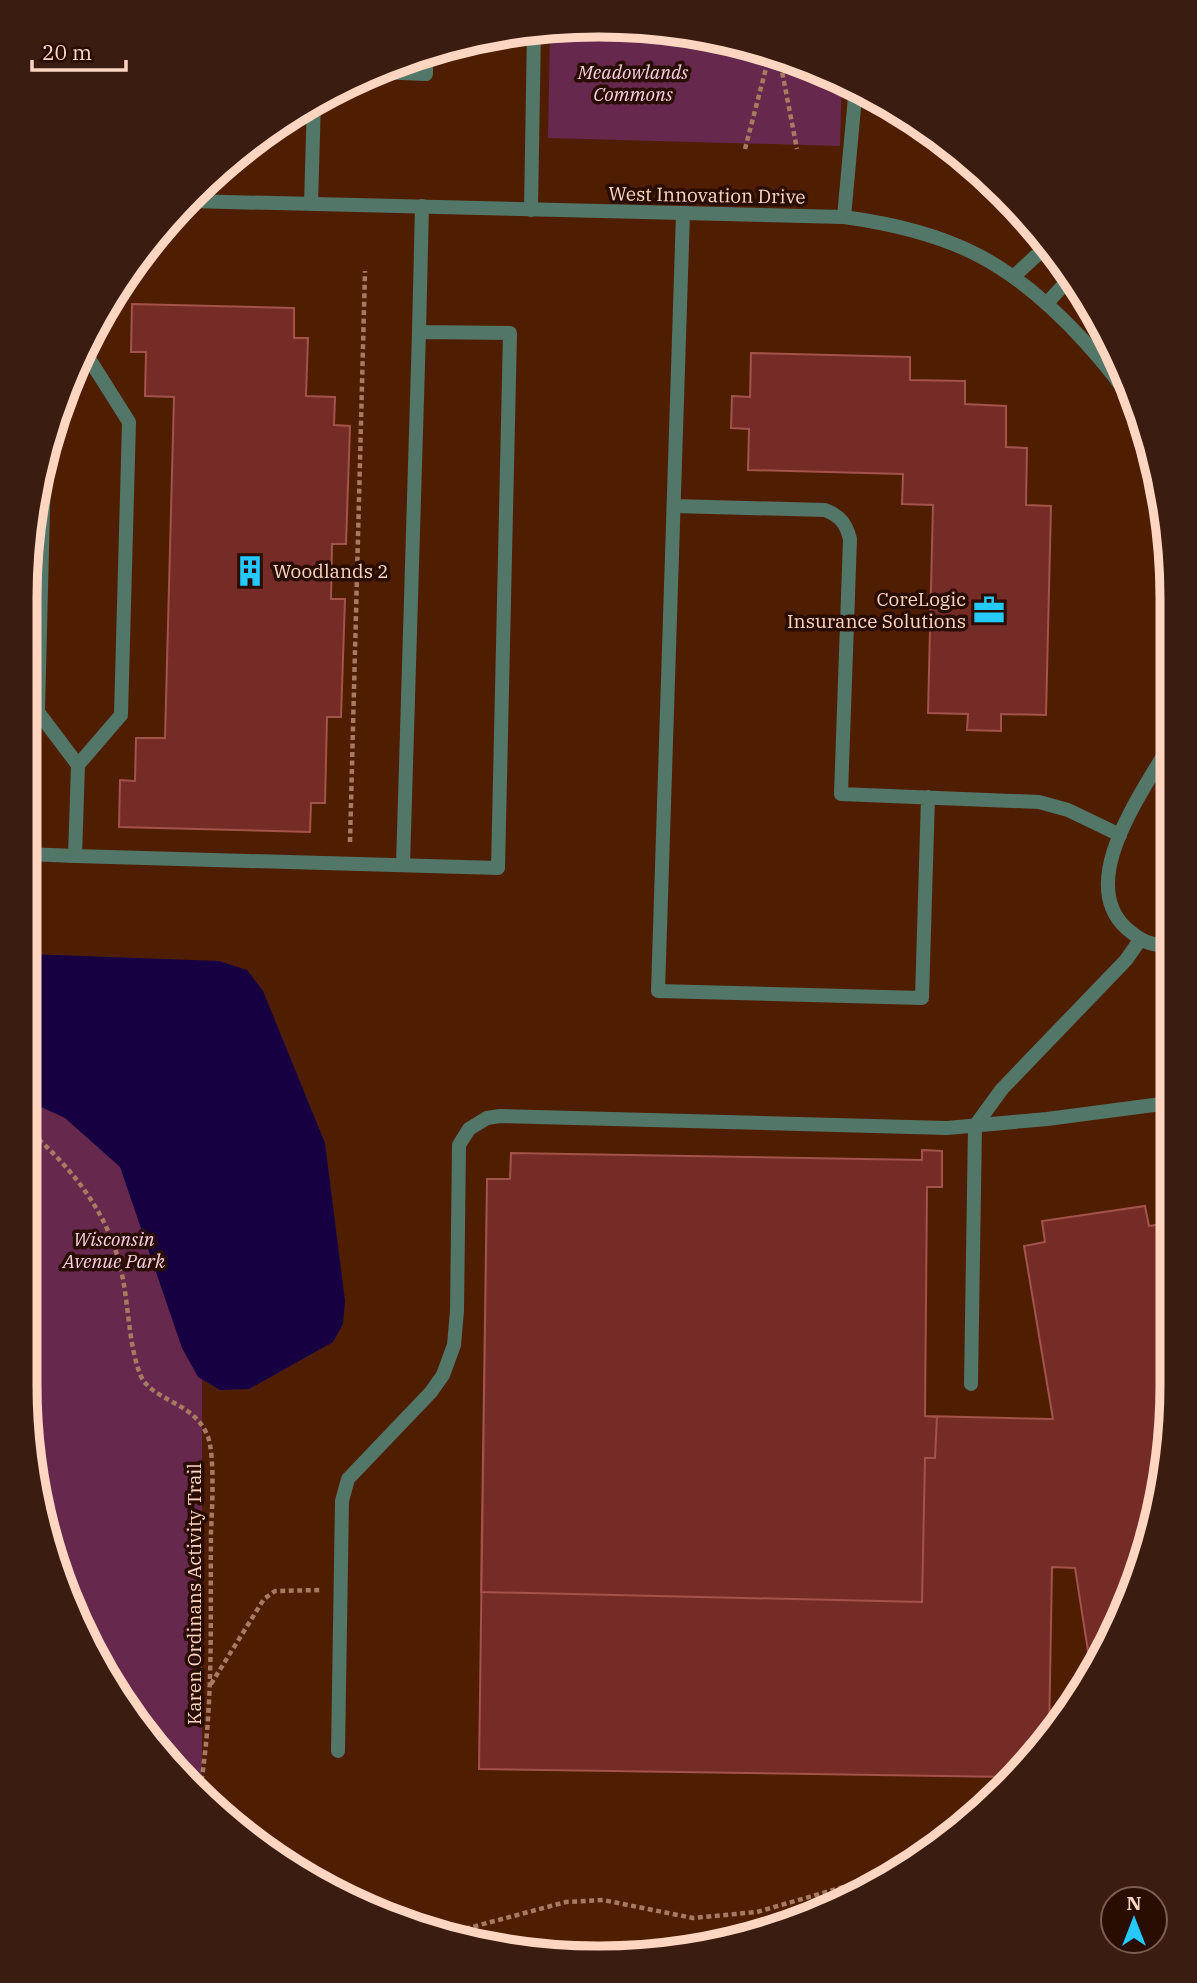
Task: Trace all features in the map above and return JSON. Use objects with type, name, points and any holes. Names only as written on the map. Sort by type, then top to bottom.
[{"type":"street","points":[[531,210],[534,41]]},
{"type":"street","points":[[402,73],[426,74],[426,64]]},
{"type":"street","points":[[844,217],[855,99]]},
{"type":"street","points":[[311,204],[314,115]]},
{"type":"street","name":"West Innovation Drive","points":[[201,201],[844,217],[911,229],[963,246],[1014,276],[1048,302],[1101,360],[1117,383]]},
{"type":"street","points":[[404,865],[422,206]]},
{"type":"street","points":[[683,213],[658,990],[922,998],[928,797]]},
{"type":"street","points":[[1014,276],[1040,252]]},
{"type":"street","points":[[1048,302],[1065,284]]},
{"type":"street","points":[[37,854],[498,868],[510,333],[418,332]]},
{"type":"street","points":[[75,856],[78,765],[121,715],[129,422],[92,357]]},
{"type":"street","points":[[674,506],[812,508],[838,515],[847,526],[850,539],[841,794],[1039,802],[1068,810],[1120,835]]},
{"type":"street","points":[[43,521],[38,712],[78,765]]},
{"type":"street","points":[[1160,762],[1120,835],[1107,870],[1107,895],[1113,916],[1140,940],[1160,946]]},
{"type":"street","points":[[971,1384],[975,1125],[1002,1089],[1126,960],[1140,940]]},
{"type":"street","points":[[338,1751],[342,1501],[348,1479],[431,1392],[443,1375],[454,1345],[459,1250],[459,1145],[469,1129],[487,1118],[500,1115],[947,1128],[1160,1104]]},
{"type":"path","points":[[745,149],[766,63]]},
{"type":"path","points":[[781,68],[797,149]]},
{"type":"path","points":[[349,863],[365,271]]},
{"type":"path","name":"Karen Ordinans Activity Trail","points":[[37,1138],[86,1190],[108,1228],[121,1269],[141,1378],[157,1393],[195,1414],[209,1438],[212,1499],[210,1685],[207,1748],[201,1782]]},
{"type":"path","points":[[210,1685],[264,1599],[275,1591],[340,1590]]},
{"type":"path","points":[[467,1930],[566,1902],[603,1900],[693,1918],[757,1912],[855,1884]]},
{"type":"path","points":[[434,1921],[451,1926]]},
{"type":"green space","name":"Meadowlands Commons","points":[[635,38],[708,48],[779,67],[842,93],[840,146],[548,138],[550,39]]},
{"type":"green space","name":"Wisconsin Avenue Park","points":[[37,1042],[202,1042],[202,1783],[153,1726],[112,1665],[80,1599],[56,1530],[38,1421]]},
{"type":"shaded area","points":[[37,954],[219,961],[247,970],[263,991],[325,1143],[345,1301],[343,1324],[333,1342],[249,1389],[220,1390],[198,1377],[182,1348],[120,1167],[65,1118],[37,1105]]},
{"type":"building","name":"Woodlands 2","points":[[132,304],[294,308],[294,338],[308,338],[306,396],[335,397],[334,425],[350,426],[346,544],[332,544],[331,599],[345,599],[341,717],[327,717],[325,803],[311,803],[310,832],[119,827],[120,780],[135,781],[136,738],[165,738],[174,397],[145,396],[146,352],[131,352]]},
{"type":"building","name":"CoreLogic Insurance Solutions","points":[[751,353],[910,357],[910,380],[965,381],[965,404],[1006,406],[1006,447],[1027,448],[1026,505],[1051,506],[1046,715],[1001,714],[1001,731],[967,730],[968,714],[928,713],[933,505],[902,504],[903,474],[748,470],[749,429],[731,428],[732,396],[750,397]]},
{"type":"building","points":[[922,1150],[942,1151],[942,1187],[927,1187],[925,1416],[1053,1419],[1024,1246],[1045,1242],[1042,1221],[1145,1206],[1149,1226],[1160,1224],[1159,1421],[1141,1530],[1117,1599],[1089,1657],[1075,1568],[1052,1567],[1049,1719],[1001,1777],[479,1769],[487,1179],[510,1179],[511,1153],[922,1160]]},
{"type":"building","points":[[922,1150],[942,1151],[942,1187],[927,1187],[925,1416],[937,1417],[935,1458],[925,1458],[922,1602],[481,1592],[487,1179],[510,1179],[511,1153],[922,1160]]},
{"type":"place","name":"Woodlands 2","points":[[250,571]]},
{"type":"place","name":"CoreLogic Insurance Solutions","points":[[989,610]]}]
